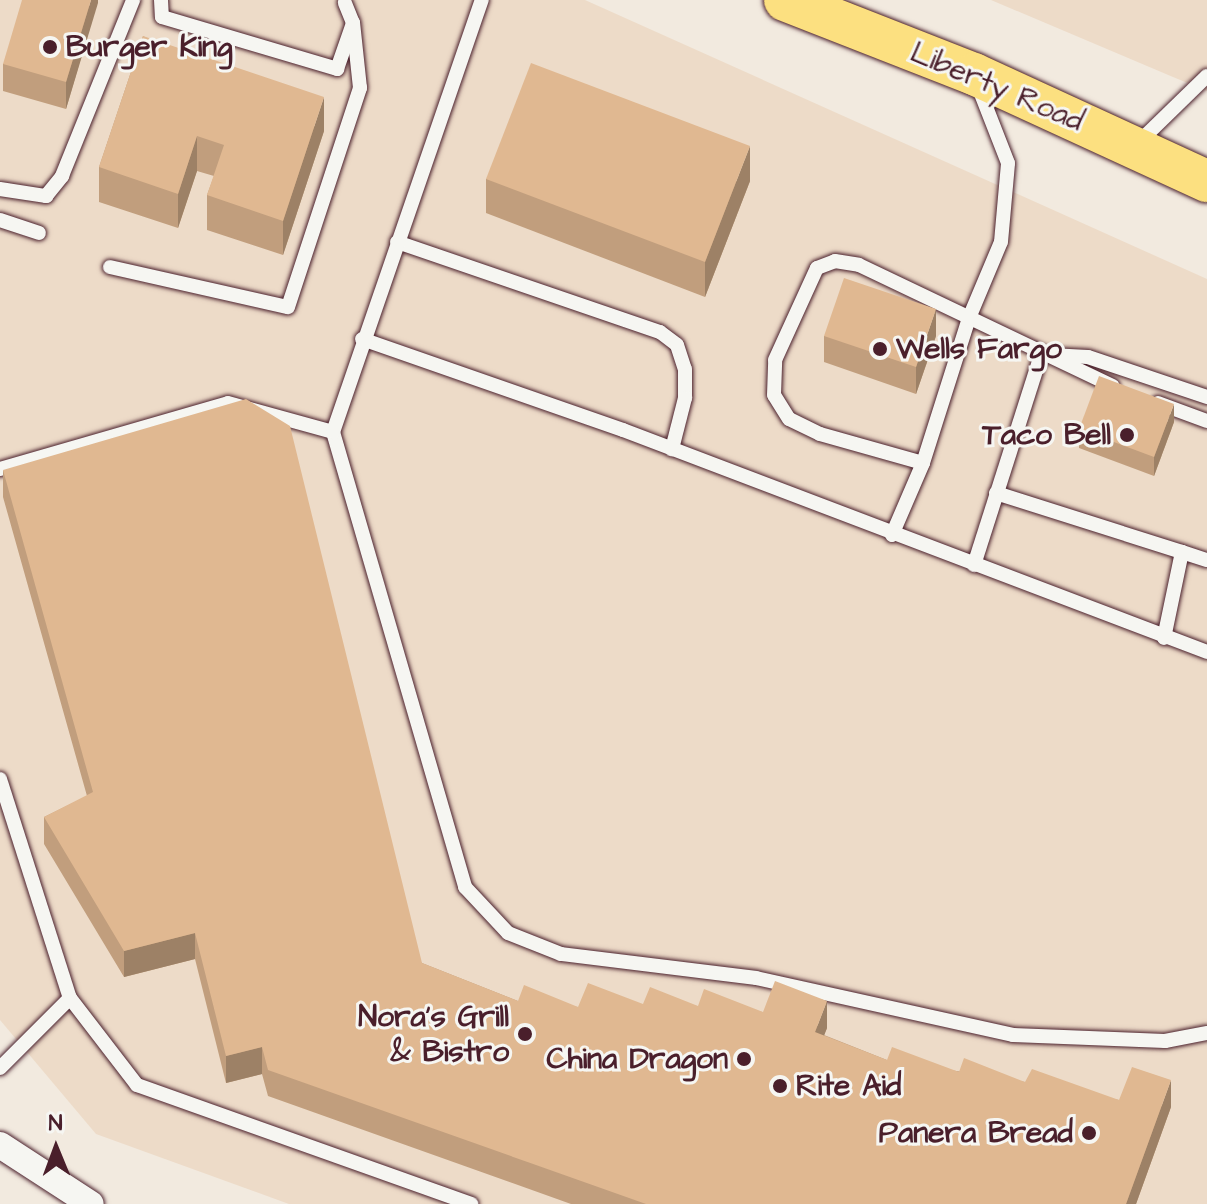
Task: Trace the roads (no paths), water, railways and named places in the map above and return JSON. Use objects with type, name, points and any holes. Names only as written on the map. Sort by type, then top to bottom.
[{"type":"main road","name":"Liberty Road","points":[[785,0],[974,74],[1207,181]]},
{"type":"street","points":[[0,1145],[91,1204]]},
{"type":"lane","points":[[0,189],[46,196],[62,176],[133,0]]},
{"type":"lane","points":[[161,0],[162,17],[337,69],[353,23]]},
{"type":"lane","points":[[482,0],[362,339],[333,432],[465,887],[508,933],[561,954],[756,978],[1013,1035],[1165,1041],[1207,1033]]},
{"type":"lane","points":[[110,267],[288,307],[360,88],[353,23],[341,1]]},
{"type":"lane","points":[[892,535],[923,463],[969,318],[1001,242],[1008,163],[974,74]]},
{"type":"lane","points":[[1134,147],[1207,76]]},
{"type":"lane","points":[[0,220],[39,233]]},
{"type":"lane","points":[[397,242],[660,332],[677,345],[685,369],[685,398],[672,449]]},
{"type":"lane","points":[[923,463],[860,449],[789,419],[774,395],[775,360],[817,268],[835,261],[859,265],[1041,355],[1207,421]]},
{"type":"lane","points":[[362,339],[672,449],[1207,652]]},
{"type":"lane","points":[[1041,355],[1088,357],[1207,397]]},
{"type":"lane","points":[[974,565],[1041,355]]},
{"type":"lane","points":[[0,469],[228,403],[333,432]]},
{"type":"lane","points":[[996,493],[1207,560]]},
{"type":"lane","points":[[1164,638],[1182,552]]},
{"type":"lane","points":[[0,779],[70,998],[137,1085],[471,1204]]},
{"type":"lane","points":[[0,1068],[70,998]]},
{"type":"place","name":"Burger King","points":[[50,47]]},
{"type":"place","name":"Wells Fargo","points":[[880,349]]},
{"type":"place","name":"Taco Bell","points":[[1127,435]]},
{"type":"place","name":"Nora’s Grill & Bistro","points":[[525,1034]]},
{"type":"place","name":"China Dragon","points":[[744,1059]]},
{"type":"place","name":"Rite Aid","points":[[780,1086]]},
{"type":"place","name":"Panera Bread","points":[[1089,1133]]}]
